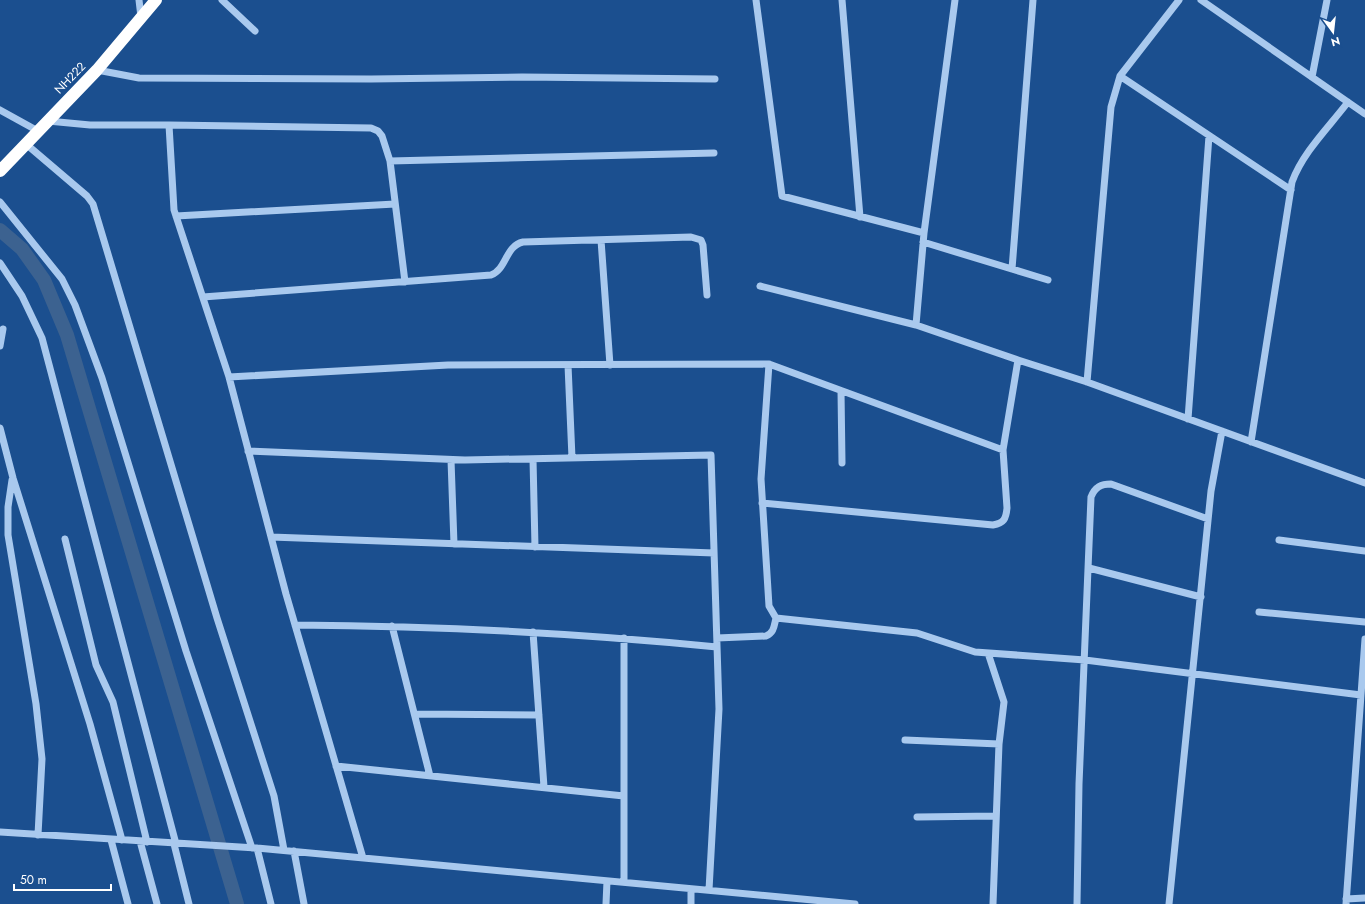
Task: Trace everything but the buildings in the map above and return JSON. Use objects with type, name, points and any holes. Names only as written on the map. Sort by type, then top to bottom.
[{"type":"highway","name":"NH222","points":[[0,171],[97,70],[156,0]]},
{"type":"street","points":[[139,0],[141,17]]},
{"type":"street","points":[[222,0],[256,32]]},
{"type":"street","points":[[756,0],[782,196],[924,233]]},
{"type":"street","points":[[842,0],[860,216]]},
{"type":"street","points":[[916,325],[924,233],[955,0]]},
{"type":"street","points":[[1012,269],[1033,0]]},
{"type":"street","points":[[1087,382],[1111,107],[1120,76],[1179,0]]},
{"type":"street","points":[[1202,0],[1365,114]]},
{"type":"street","points":[[1312,76],[1327,0]]},
{"type":"street","points":[[97,70],[138,78],[715,79]]},
{"type":"street","points":[[1120,76],[1291,190]]},
{"type":"street","points":[[1251,442],[1291,190],[1296,170],[1348,102]]},
{"type":"street","points":[[0,110],[38,131]]},
{"type":"street","points":[[48,121],[90,126],[169,125],[371,128],[378,131],[382,136],[390,162],[405,282]]},
{"type":"street","points":[[169,125],[174,210],[229,377],[295,625],[363,858]]},
{"type":"street","points":[[1188,419],[1209,136]]},
{"type":"street","points":[[26,144],[88,196],[93,204],[217,618],[274,796],[284,850]]},
{"type":"street","points":[[390,162],[714,153]]},
{"type":"street","points":[[0,202],[62,279],[75,305],[102,378],[186,651],[255,848],[271,904]]},
{"type":"street","points":[[176,216],[395,204]]},
{"type":"street","points":[[203,297],[491,275],[497,273],[501,268],[512,247],[523,242],[696,238],[700,240],[703,245],[707,295]]},
{"type":"street","points":[[601,240],[610,365]]},
{"type":"street","points":[[923,242],[1048,280]]},
{"type":"street","points":[[0,263],[22,296],[42,338],[175,844],[189,904]]},
{"type":"street","points":[[760,286],[916,325],[1087,382],[1365,483]]},
{"type":"street","points":[[0,346],[3,328]]},
{"type":"street","points":[[762,503],[993,525],[999,524],[1004,521],[1007,508],[1003,450],[1018,360]]},
{"type":"street","points":[[229,377],[448,365],[769,364],[1003,450]]},
{"type":"street","points":[[769,364],[761,479],[769,606],[771,612],[776,618],[917,633],[965,649],[988,653],[1085,660],[1361,695]]},
{"type":"street","points":[[568,365],[572,458]]},
{"type":"street","points":[[841,391],[842,463]]},
{"type":"street","points":[[0,428],[12,478],[90,724],[122,840]]},
{"type":"street","points":[[1169,904],[1211,491],[1222,431]]},
{"type":"street","points":[[248,452],[451,460],[711,455],[719,708],[709,890]]},
{"type":"street","points":[[533,459],[535,547]]},
{"type":"street","points":[[451,460],[454,544]]},
{"type":"street","points":[[12,478],[8,507],[8,535],[36,704],[43,766],[38,835]]},
{"type":"street","points":[[1077,904],[1079,784],[1091,497],[1093,491],[1098,486],[1111,484],[1208,519]]},
{"type":"street","points":[[271,537],[714,553]]},
{"type":"street","points":[[65,539],[96,665],[113,702],[157,904]]},
{"type":"street","points":[[1279,540],[1365,552]]},
{"type":"street","points":[[1089,568],[1201,597]]},
{"type":"street","points":[[1259,612],[1365,622]]},
{"type":"street","points":[[717,638],[766,636],[771,634],[776,618]]},
{"type":"street","points":[[295,625],[392,626],[533,632],[624,638],[717,647]]},
{"type":"street","points":[[392,626],[430,776]]},
{"type":"street","points":[[533,632],[544,787]]},
{"type":"street","points":[[624,638],[624,882]]},
{"type":"street","points":[[1365,639],[1346,901],[1365,898]]},
{"type":"street","points":[[988,653],[1004,702],[999,744],[993,904]]},
{"type":"street","points":[[414,714],[539,715]]},
{"type":"street","points":[[905,740],[999,744]]},
{"type":"street","points":[[336,766],[624,796]]},
{"type":"street","points":[[917,817],[996,816]]},
{"type":"street","points":[[0,832],[284,850],[855,904]]},
{"type":"street","points":[[111,840],[128,904]]},
{"type":"street","points":[[294,851],[304,904]]},
{"type":"street","points":[[606,904],[607,881]]},
{"type":"street","points":[[691,889],[691,904]]},
{"type":"waterway","points":[[0,230],[22,249],[44,280],[67,335],[237,904]]}]
